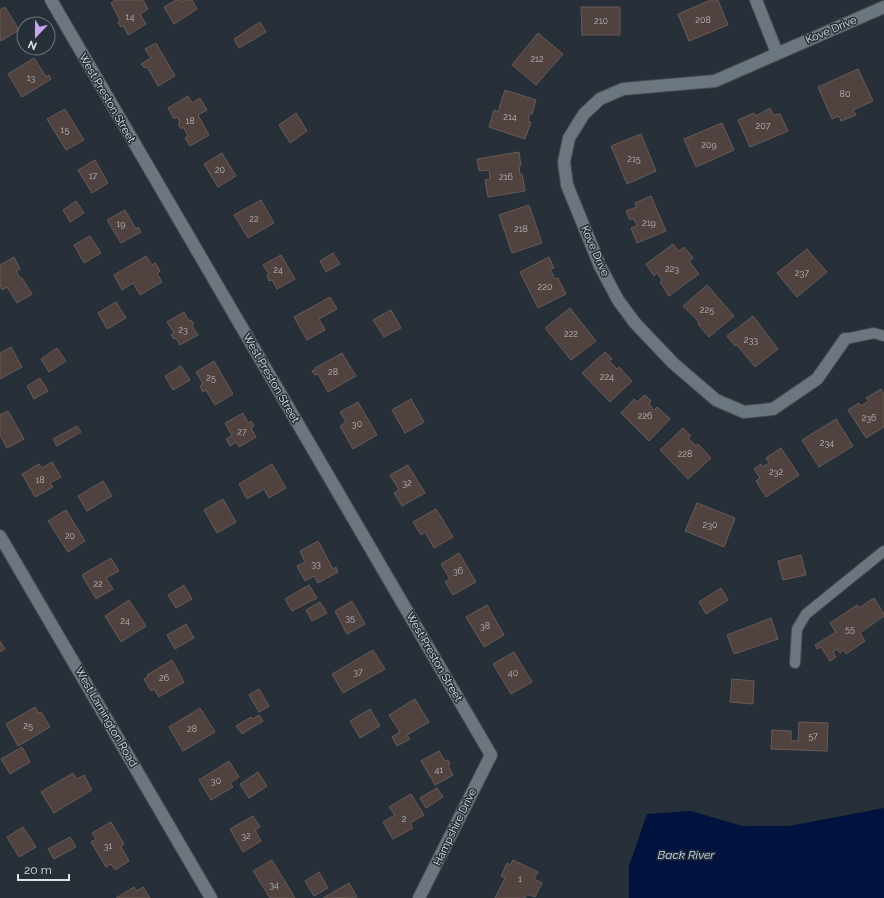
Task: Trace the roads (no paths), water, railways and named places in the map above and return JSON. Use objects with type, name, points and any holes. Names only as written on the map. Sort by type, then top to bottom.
[{"type":"street","name":"West Preston Street","points":[[50,0],[491,755]]},
{"type":"street","points":[[756,0],[777,53]]},
{"type":"street","name":"Kove Drive","points":[[845,339],[817,379],[773,409],[744,412],[716,400],[667,357],[635,323],[618,300],[600,266],[567,185],[564,162],[569,138],[584,114],[600,99],[623,89],[715,81],[884,7]]},
{"type":"street","name":"West Lamington Road","points":[[0,536],[211,898]]},
{"type":"street","name":"Hampshire Drive","points":[[419,898],[491,755]]},
{"type":"lane","points":[[845,339],[874,332],[884,336]]},
{"type":"lane","points":[[795,663],[797,629],[806,614],[884,551]]},
{"type":"water","name":"Back River","points":[[884,808],[884,898],[629,898],[629,866],[647,814],[691,811],[742,826],[789,826]]}]
